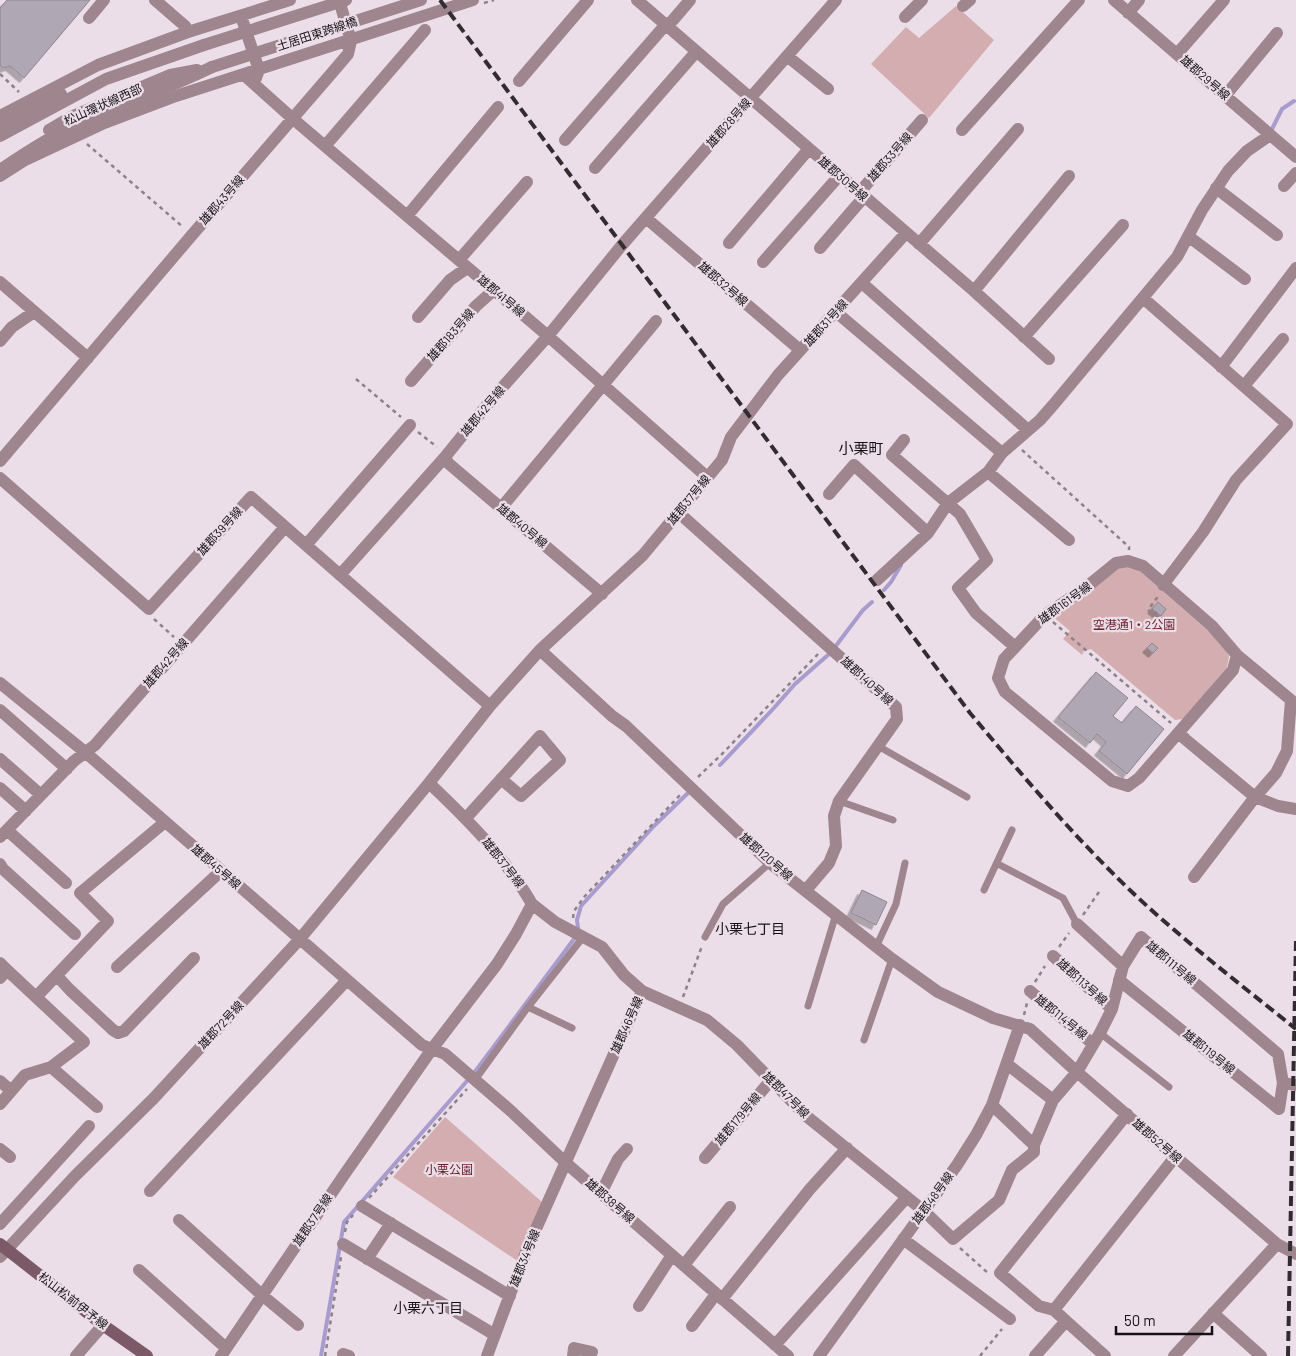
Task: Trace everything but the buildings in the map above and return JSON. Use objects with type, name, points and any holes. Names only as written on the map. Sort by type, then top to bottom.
[{"type":"main road","name":"松山松前伊予線","points":[[2,1250],[148,1356]]},
{"type":"street","points":[[89,18],[104,0]]},
{"type":"street","points":[[155,0],[185,26],[188,32]]},
{"type":"street","points":[[0,116],[98,65],[188,32],[290,0]]},
{"type":"street","points":[[339,0],[351,41]]},
{"type":"street","name":"土居田東跨線橋","points":[[204,45],[346,0]]},
{"type":"street","name":"土居田東跨線橋","points":[[212,67],[421,0]]},
{"type":"street","points":[[0,176],[25,160],[102,124],[176,96],[473,0]]},
{"type":"street","points":[[519,81],[588,0]]},
{"type":"street","name":"雄郡30号線","points":[[637,0],[838,176],[974,291],[1049,359]]},
{"type":"street","points":[[565,140],[690,0]]},
{"type":"street","name":"雄郡28号線","points":[[622,245],[836,0]]},
{"type":"street","points":[[905,17],[922,0]]},
{"type":"street","points":[[962,130],[1079,0]]},
{"type":"street","name":"雄郡29号線","points":[[1114,0],[1296,157]]},
{"type":"street","points":[[1128,13],[1139,0]]},
{"type":"street","points":[[1177,54],[1224,0]]},
{"type":"street","points":[[242,16],[258,70],[255,84]]},
{"type":"street","points":[[325,146],[426,30]]},
{"type":"street","points":[[1225,96],[1277,34]]},
{"type":"street","name":"雄郡43号線","points":[[88,358],[348,54],[351,41]]},
{"type":"street","name":"松山環状線西部","points":[[0,136],[106,79],[204,45]]},
{"type":"street","points":[[595,168],[696,52]]},
{"type":"street","points":[[787,56],[828,90]]},
{"type":"street","points":[[0,170],[27,151],[77,124],[212,67]]},
{"type":"street","name":"松山環状線西部","points":[[0,159],[73,116],[170,75],[212,67]]},
{"type":"street","name":"雄郡41号線","points":[[244,75],[548,336],[707,477]]},
{"type":"street","points":[[0,124],[63,94],[106,79]]},
{"type":"street","points":[[406,216],[498,107]]},
{"type":"street","name":"雄郡33号線","points":[[820,248],[922,120]]},
{"type":"street","points":[[919,244],[1018,129]]},
{"type":"street","points":[[877,580],[928,533],[948,503],[988,472],[1002,453],[1054,404],[1177,257],[1216,188],[1228,171],[1247,151],[1270,135]]},
{"type":"street","points":[[729,243],[808,150]]},
{"type":"street","points":[[1284,186],[1296,173]]},
{"type":"street","points":[[763,262],[838,176]]},
{"type":"street","points":[[974,291],[1069,176]]},
{"type":"street","points":[[418,317],[463,264],[527,182]]},
{"type":"street","points":[[1216,188],[1277,235]]},
{"type":"street","name":"雄郡32号線","points":[[646,218],[800,350]]},
{"type":"street","points":[[1024,337],[1123,225]]},
{"type":"street","name":"雄郡31号線","points":[[749,415],[778,375],[906,233]]},
{"type":"street","points":[[1188,236],[1245,279]]},
{"type":"street","name":"雄郡42号線","points":[[340,574],[548,336],[622,245]]},
{"type":"street","points":[[1221,366],[1296,268]]},
{"type":"street","points":[[862,283],[1025,433]]},
{"type":"street","points":[[0,461],[88,358],[1,286]]},
{"type":"street","name":"雄郡183号線","points":[[411,381],[476,306],[494,290]]},
{"type":"street","points":[[1142,298],[1287,424],[1236,480],[1203,532],[1163,585]]},
{"type":"street","points":[[0,341],[12,327],[34,312]]},
{"type":"street","points":[[836,312],[1002,453]]},
{"type":"street","points":[[501,508],[656,321]]},
{"type":"street","points":[[1244,386],[1281,349]]},
{"type":"street","name":"雄郡37号線","points":[[224,1352],[432,1049],[496,964],[516,934],[532,904],[522,886],[499,856],[466,818],[429,783],[490,706],[540,650],[643,555],[722,460],[732,436],[749,415]]},
{"type":"street","points":[[306,545],[410,424]]},
{"type":"street","points":[[904,440],[892,455],[960,514],[987,560],[958,588],[976,613],[1014,646]]},
{"type":"street","name":"雄郡40号線","points":[[445,456],[448,463],[602,594]]},
{"type":"street","points":[[829,494],[854,465],[928,533]]},
{"type":"street","points":[[988,472],[1069,540]]},
{"type":"street","points":[[0,478],[149,609]]},
{"type":"street","name":"雄郡39号線","points":[[149,609],[251,496],[490,706]]},
{"type":"street","name":"雄郡140号線","points":[[679,513],[896,707],[897,719],[839,801],[834,816],[836,846],[829,863],[806,890]]},
{"type":"street","name":"雄郡42号線","points":[[3,834],[66,769],[95,745],[285,527]]},
{"type":"street","points":[[1128,561],[1143,566],[1212,626],[1237,655],[1291,700],[1287,751],[1276,773],[1255,797],[1194,877]]},
{"type":"street","name":"雄郡161号線","points":[[1128,561],[1116,563],[1084,589],[1045,615],[1014,646],[1004,659],[998,678],[1005,692],[1112,781],[1128,786],[1139,778],[1233,670],[1237,655]]},
{"type":"street","name":"雄郡120号線","points":[[540,650],[612,716],[626,726],[770,862],[876,947],[938,992],[994,1018],[1020,1025]]},
{"type":"street","name":"雄郡45号線","points":[[0,683],[85,752],[422,1044],[432,1049]]},
{"type":"street","points":[[0,710],[66,769]]},
{"type":"street","points":[[1179,732],[1255,797],[1278,806],[1296,808]]},
{"type":"street","points":[[466,818],[501,779],[540,736],[560,760],[521,796],[501,779]]},
{"type":"street","points":[[0,759],[41,795]]},
{"type":"street","name":"雄郡72号線","points":[[2,1250],[154,1098],[300,940],[429,783]]},
{"type":"street","points":[[0,788],[26,811]]},
{"type":"street","points":[[36,997],[108,921],[80,893],[165,822]]},
{"type":"street","points":[[3,834],[66,882]]},
{"type":"street","points":[[0,864],[3,869],[75,934]]},
{"type":"street","points":[[117,967],[221,871]]},
{"type":"street","name":"雄郡46号線","points":[[532,904],[555,922],[602,947],[624,975],[642,991],[566,1163]]},
{"type":"street","points":[[1077,924],[1123,966]]},
{"type":"street","name":"雄郡111号線","points":[[954,1239],[999,1200],[1012,1170],[1034,1152],[1034,1145],[1053,1100],[1077,1072],[1112,1009],[1123,966],[1140,938],[1278,1054],[1283,1083]]},
{"type":"street","name":"雄郡113号線","points":[[1053,956],[1112,1009]]},
{"type":"street","points":[[57,976],[118,1033],[124,1031],[194,958]]},
{"type":"street","points":[[0,1104],[25,1075],[50,1067],[84,1042],[36,997],[2,970]]},
{"type":"street","points":[[150,1191],[348,980]]},
{"type":"street","name":"雄郡119号線","points":[[1119,980],[1279,1109],[1283,1083]]},
{"type":"street","name":"雄郡47号線","points":[[642,991],[707,1020],[737,1045],[805,1115],[924,1210],[954,1239]]},
{"type":"street","name":"雄郡114号線","points":[[1030,991],[1096,1038]]},
{"type":"street","name":"雄郡48号線","points":[[819,1356],[957,1165],[976,1135],[992,1105],[1020,1025]]},
{"type":"street","name":"雄郡52号線","points":[[1020,1025],[1030,1029],[1077,1072],[1278,1244],[1296,1254]]},
{"type":"street","name":"雄郡38号線","points":[[432,1049],[445,1054],[566,1163],[788,1356]]},
{"type":"street","points":[[1007,1064],[1053,1100]]},
{"type":"street","points":[[50,1067],[97,1107]]},
{"type":"street","name":"雄郡179号線","points":[[705,1158],[771,1080]]},
{"type":"street","points":[[0,1081],[11,1091]]},
{"type":"street","points":[[1283,1083],[1296,1085]]},
{"type":"street","points":[[992,1105],[1034,1145]]},
{"type":"street","points":[[1105,1356],[1054,1310],[1039,1306],[1000,1273],[1126,1114]]},
{"type":"street","points":[[0,1224],[89,1126]]},
{"type":"street","points":[[692,1326],[810,1188],[847,1148]]},
{"type":"street","points":[[601,1193],[618,1159],[627,1149]]},
{"type":"street","points":[[1054,1310],[1175,1156]]},
{"type":"street","name":"雄郡34号線","points":[[487,1356],[527,1249],[566,1163]]},
{"type":"street","points":[[775,1345],[907,1197]]},
{"type":"street","points":[[362,1206],[510,1296]]},
{"type":"street","points":[[684,1265],[730,1207]]},
{"type":"street","points":[[179,1220],[298,1325]]},
{"type":"street","points":[[367,1259],[391,1223]]},
{"type":"street","points":[[903,1239],[1010,1319]]},
{"type":"street","points":[[343,1244],[495,1335]]},
{"type":"street","points":[[1174,1356],[1278,1244]]},
{"type":"street","points":[[639,1306],[672,1255]]},
{"type":"street","points":[[139,1270],[224,1352]]},
{"type":"street","points":[[1213,1312],[1261,1356]]},
{"type":"street","points":[[1035,1356],[1066,1321]]},
{"type":"street","points":[[76,1356],[103,1325]]},
{"type":"street","points":[[572,1356],[574,1348],[592,1352]]},
{"type":"lane","points":[[878,746],[967,797]]},
{"type":"lane","points":[[839,801],[893,820]]},
{"type":"lane","points":[[984,890],[998,864],[1012,830]]},
{"type":"lane","points":[[705,937],[722,904],[770,862]]},
{"type":"lane","points":[[876,947],[896,904],[905,862]]},
{"type":"lane","points":[[998,864],[1064,898],[1077,924]]},
{"type":"lane","points":[[808,1006],[836,914]]},
{"type":"lane","points":[[475,1080],[528,1007],[584,936]]},
{"type":"lane","points":[[864,1040],[892,959]]},
{"type":"lane","points":[[528,1007],[572,1028]]},
{"type":"lane","points":[[1096,1038],[1169,1087]]},
{"type":"path","points":[[0,74],[30,100]]},
{"type":"path","points":[[77,136],[192,235]]},
{"type":"path","points":[[1025,433],[1020,449],[1129,547],[1128,561]]},
{"type":"path","points":[[1157,612],[1154,615],[1148,610],[1163,591],[1163,585]]},
{"type":"path","points":[[149,609],[152,617],[183,644]]},
{"type":"path","points":[[1045,615],[1176,727],[1179,732]]},
{"type":"path","points":[[679,1007],[705,937]]},
{"type":"path","points":[[954,1239],[952,1242],[992,1276]]},
{"type":"green space","points":[[956,6],[994,40],[929,118],[871,64],[906,27],[919,38]]},
{"type":"green space","name":"空港通1・2公園","points":[[1123,566],[1136,568],[1212,634],[1229,656],[1227,668],[1183,719],[1175,720],[1091,649],[1084,651],[1082,655],[1063,639],[1070,631],[1051,615]]},
{"type":"green space","name":"小栗公園","points":[[445,1117],[542,1202],[516,1260],[393,1177]]},
{"type":"waterway","points":[[1272,129],[1282,109],[1294,101]]},
{"type":"waterway","points":[[884,590],[901,565]]},
{"type":"waterway","points":[[835,647],[863,610],[872,602]]},
{"type":"waterway","points":[[720,765],[795,684],[828,655]]},
{"type":"waterway","points":[[578,928],[577,920],[581,906],[654,826],[688,793]]},
{"type":"waterway","points":[[474,1073],[574,939]]},
{"type":"waterway","points":[[321,1356],[344,1222],[467,1081]]},
{"type":"railway","points":[[440,0],[970,713],[1069,828],[1111,872],[1192,946],[1296,1029]]},
{"type":"railway","points":[[1288,1356],[1296,940]]},
{"type":"district","name":"小栗町","points":[[861,449]]},
{"type":"district","name":"小栗七丁目","points":[[750,929]]},
{"type":"district","name":"小栗六丁目","points":[[428,1308]]}]
